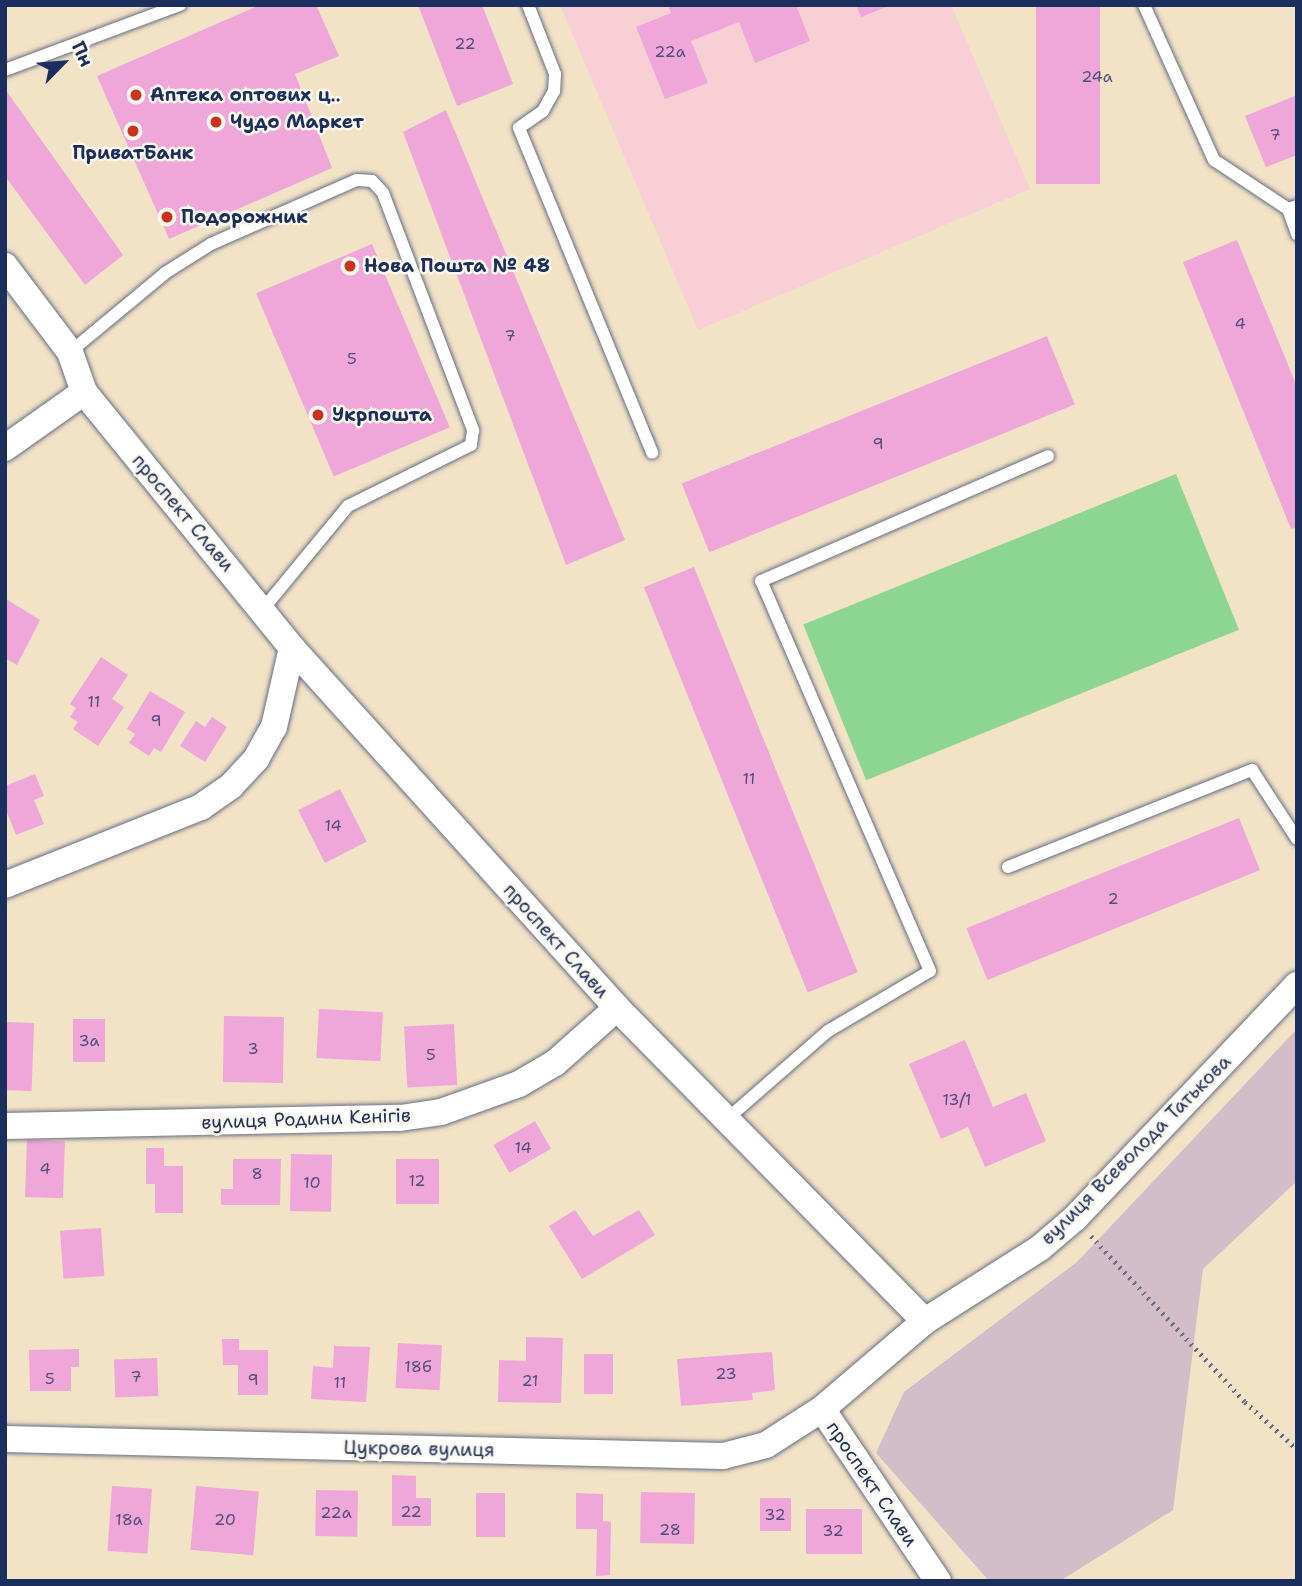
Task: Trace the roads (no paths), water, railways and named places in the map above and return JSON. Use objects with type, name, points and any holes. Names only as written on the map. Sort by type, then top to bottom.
[{"type":"street","name":"проспект Слави","points":[[5,267],[70,352],[84,392],[292,648],[617,1008],[925,1321],[822,1409],[938,1581]]},
{"type":"street","points":[[5,448],[84,392]]},
{"type":"street","points":[[5,886],[201,807],[231,786],[256,759],[274,727],[292,648]]},
{"type":"street","name":"вулиця Всеволода Татькова","points":[[925,1321],[1040,1248],[1075,1217],[1297,985]]},
{"type":"street","name":"вулиця Родини Кенігів","points":[[5,1126],[400,1118],[441,1112],[519,1084],[555,1063],[617,1008]]},
{"type":"street","name":"Цукрова вулиця","points":[[5,1439],[723,1456],[766,1445],[822,1409]]},
{"type":"lane","points":[[5,70],[180,5]]},
{"type":"lane","points":[[528,5],[555,74],[554,91],[543,111],[519,128],[652,453]]},
{"type":"lane","points":[[1144,5],[1214,160],[1292,207],[1297,234]]},
{"type":"lane","points":[[70,352],[165,273],[211,244],[357,180],[372,181],[383,194],[473,430],[471,445],[348,506],[262,609]]},
{"type":"lane","points":[[727,1119],[828,1031],[930,971],[761,581],[1048,456]]},
{"type":"lane","points":[[1008,867],[1252,770],[1297,839]]},
{"type":"place","name":"Аптека оптових ц‥","points":[[136,95]]},
{"type":"place","name":"Чудо Маркет","points":[[216,122]]},
{"type":"place","name":"ПриватБанк","points":[[133,131]]},
{"type":"place","name":"Подорожник","points":[[167,217]]},
{"type":"place","name":"Нова Пошта № 48","points":[[350,266]]},
{"type":"place","name":"Укрпошта","points":[[318,415]]}]
